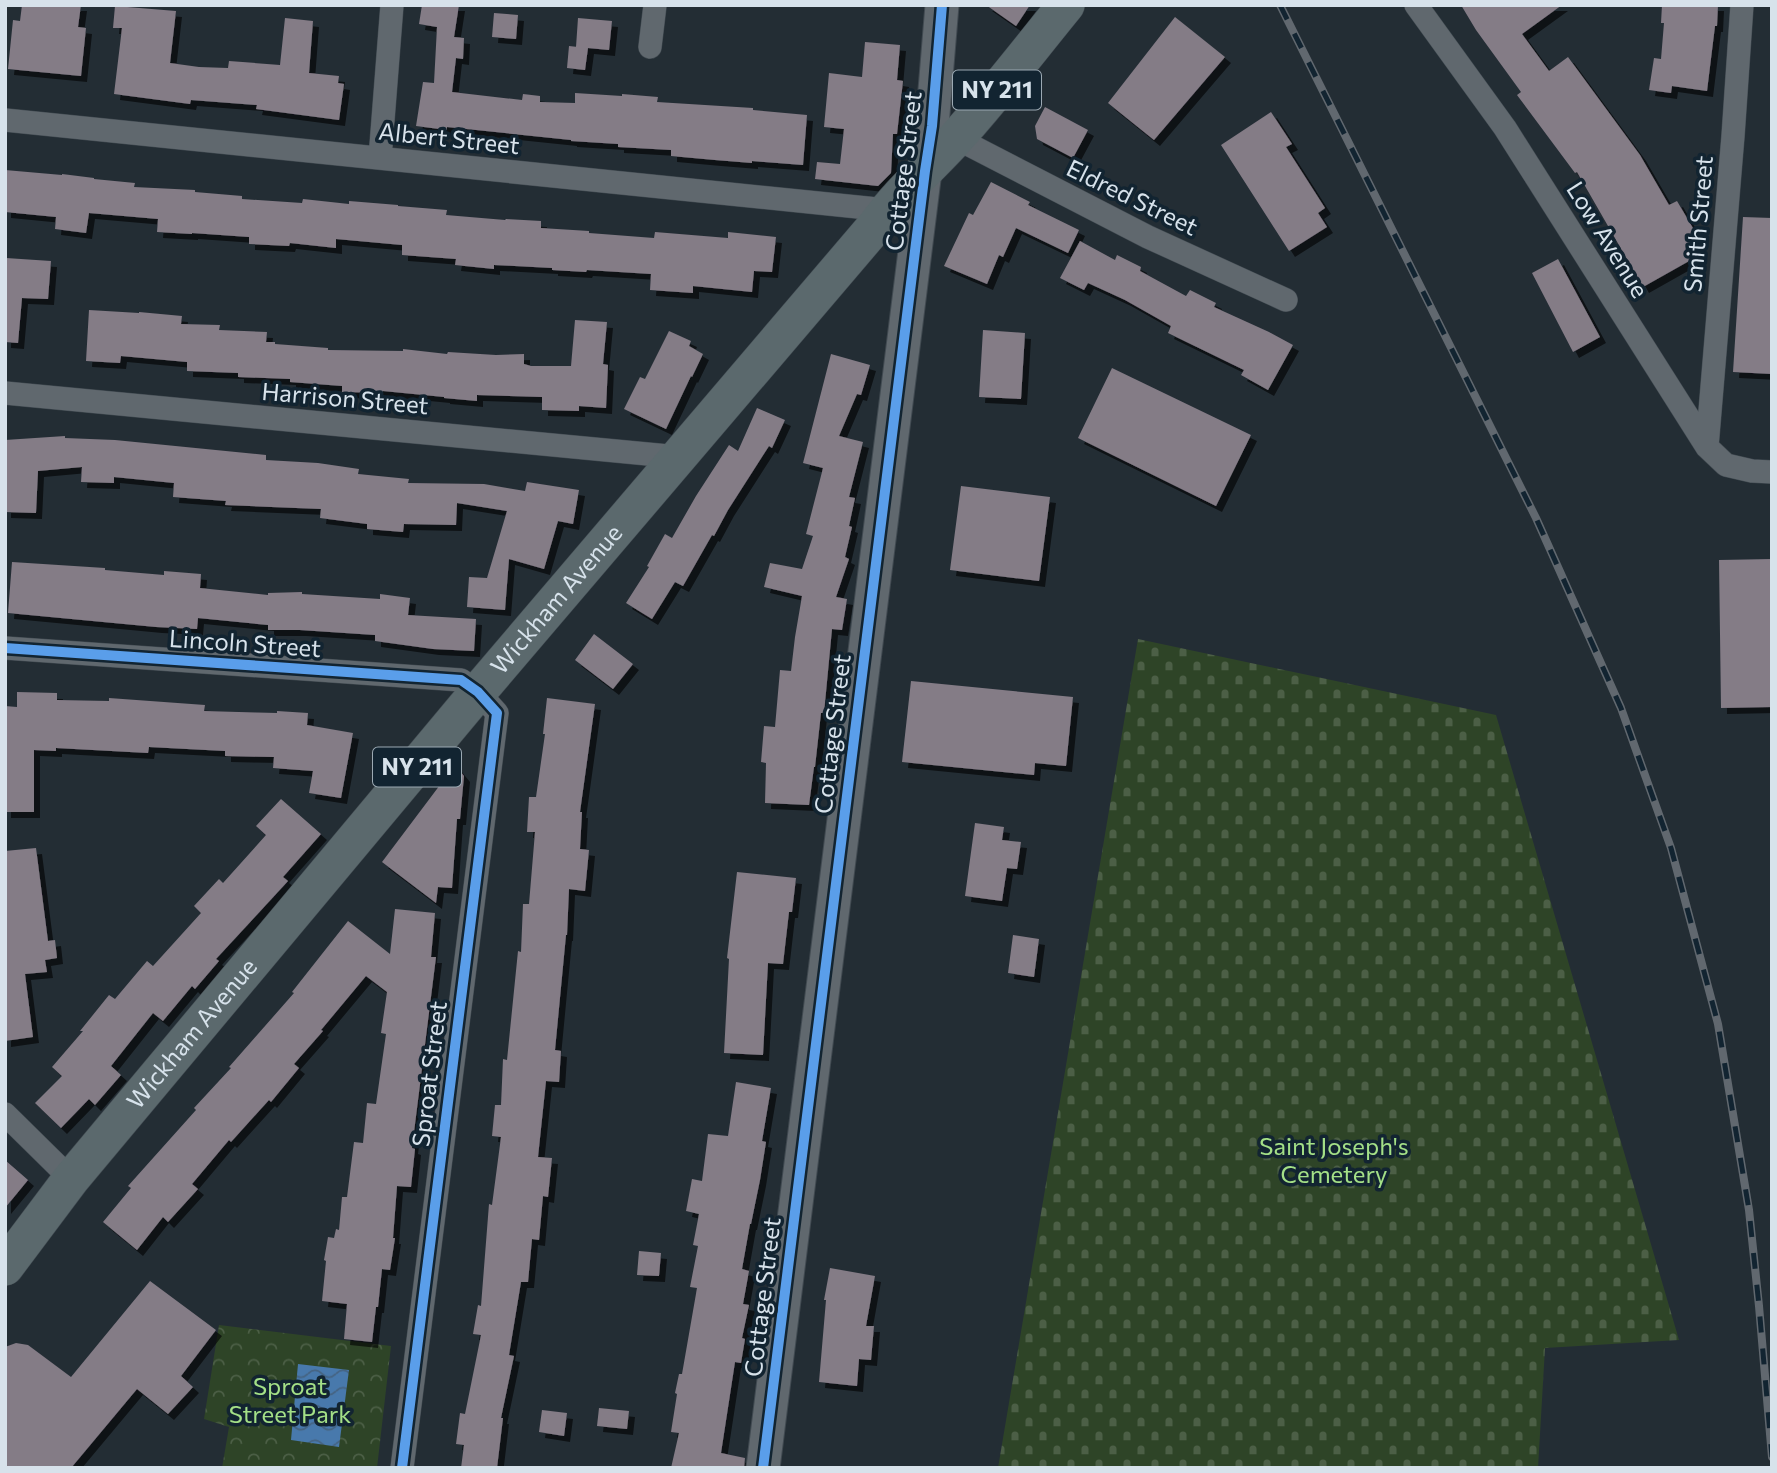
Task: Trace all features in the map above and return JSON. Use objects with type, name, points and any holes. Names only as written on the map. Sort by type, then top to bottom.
[{"type":"main road","name":"Wickham Avenue","points":[[5,1268],[71,1179],[478,692],[887,210],[956,138],[1066,5]]},
{"type":"street","points":[[380,158],[392,5]]},
{"type":"street","points":[[650,47],[655,5]]},
{"type":"street","name":"Cottage Street","points":[[762,1468],[932,126],[942,5]]},
{"type":"street","name":"Low Avenue","points":[[1416,5],[1506,128],[1707,447],[1726,465],[1772,472]]},
{"type":"street","name":"Smith Street","points":[[1707,447],[1742,5]]},
{"type":"street","name":"Albert Street","points":[[5,120],[887,210]]},
{"type":"street","name":"Eldred Street","points":[[956,138],[1148,237],[1286,300]]},
{"type":"street","name":"Harrison Street","points":[[5,393],[679,457]]},
{"type":"street","name":"Lincoln Street","points":[[5,648],[461,680],[478,692]]},
{"type":"street","name":"Sproat Street","points":[[402,1468],[497,713],[478,692]]},
{"type":"street","points":[[5,1114],[71,1179]]},
{"type":"green space","name":"Saint Joseph's Cemetery","points":[[1138,639],[1496,715],[1679,1340],[1545,1348],[1538,1468],[998,1468]]},
{"type":"green space","name":"Sproat Street Park","points":[[219,1325],[391,1346],[377,1468],[222,1468],[229,1427],[204,1419]]},
{"type":"water","points":[[298,1364],[349,1370],[339,1447],[291,1440]]},
{"type":"building","points":[[22,5],[81,5],[78,27],[86,28],[81,76],[8,69],[13,20],[20,21]]},
{"type":"building","points":[[422,5],[459,5],[454,37],[464,38],[463,59],[456,58],[452,92],[522,100],[523,94],[540,96],[540,102],[575,103],[575,93],[622,94],[658,97],[657,102],[753,108],[807,115],[803,165],[671,156],[671,150],[416,126],[423,82],[434,83],[437,27],[419,24]]},
{"type":"building","points":[[986,5],[1030,5],[1016,26]]},
{"type":"building","points":[[1461,5],[1562,5],[1522,34],[1549,71],[1568,57],[1640,155],[1669,205],[1677,201],[1697,235],[1688,240],[1698,256],[1643,287],[1577,172],[1575,173],[1517,95],[1521,92]]},
{"type":"building","points":[[1662,5],[1718,5],[1707,91],[1672,86],[1671,93],[1649,90],[1654,58],[1661,59],[1664,23],[1661,23]]},
{"type":"building","points":[[115,6],[176,11],[170,63],[199,67],[228,68],[229,61],[280,65],[285,18],[313,21],[309,73],[339,76],[338,83],[344,84],[339,120],[256,109],[257,105],[191,100],[190,104],[114,94],[122,28],[113,28]]},
{"type":"building","points":[[494,13],[518,15],[516,39],[492,37]]},
{"type":"building","points":[[1175,17],[1225,57],[1154,140],[1108,103]]},
{"type":"building","points":[[578,18],[612,21],[609,50],[588,48],[585,70],[567,68],[569,46],[576,47]]},
{"type":"building","points":[[865,42],[900,45],[897,80],[903,81],[897,134],[893,134],[891,173],[878,186],[815,179],[817,162],[840,164],[844,129],[824,127],[829,73],[862,77]]},
{"type":"building","points":[[1045,107],[1088,130],[1073,158],[1037,139],[1035,126]]},
{"type":"building","points":[[1271,112],[1292,144],[1286,147],[1325,208],[1318,213],[1327,227],[1289,251],[1221,145]]},
{"type":"building","points":[[5,170],[135,183],[134,187],[195,190],[242,196],[242,199],[302,203],[303,199],[349,204],[349,201],[447,210],[446,215],[541,221],[541,228],[589,233],[654,238],[655,232],[728,238],[728,232],[776,237],[772,272],[754,271],[752,292],[693,286],[693,293],[650,290],[651,274],[494,265],[494,269],[455,265],[456,259],[402,255],[402,245],[336,239],[336,248],[290,243],[289,246],[249,244],[249,237],[157,232],[158,219],[89,213],[86,233],[55,229],[56,217],[5,212]]},
{"type":"building","points":[[991,182],[1030,202],[1028,205],[1079,230],[1068,253],[1016,228],[1003,257],[999,255],[987,284],[944,266],[969,213],[973,215]]},
{"type":"building","points":[[1743,217],[1772,218],[1772,374],[1733,372]]},
{"type":"building","points":[[1080,241],[1115,260],[1117,255],[1141,267],[1140,271],[1186,296],[1190,290],[1216,303],[1214,307],[1293,345],[1268,390],[1241,375],[1244,370],[1168,333],[1171,326],[1125,300],[1088,283],[1084,290],[1060,278]]},
{"type":"building","points":[[6,258],[51,261],[48,299],[22,298],[18,343],[5,342]]},
{"type":"building","points":[[1558,259],[1600,337],[1573,352],[1532,273]]},
{"type":"building","points":[[89,310],[182,316],[181,324],[220,325],[219,330],[267,332],[266,342],[328,350],[403,349],[447,354],[524,354],[524,364],[531,366],[571,366],[575,320],[607,322],[603,364],[608,365],[606,408],[579,406],[579,411],[542,410],[542,397],[477,395],[477,401],[383,391],[342,392],[342,386],[290,382],[290,379],[238,377],[238,373],[187,371],[187,362],[121,356],[120,363],[86,361]]},
{"type":"building","points":[[983,330],[1025,333],[1021,399],[979,397]]},
{"type":"building","points":[[669,331],[691,341],[689,346],[703,354],[666,429],[624,409],[640,377],[645,379]]},
{"type":"building","points":[[831,354],[870,365],[861,395],[857,394],[839,436],[863,442],[849,497],[855,498],[845,557],[849,559],[836,597],[847,599],[842,630],[832,629],[824,713],[821,713],[809,805],[765,803],[766,763],[761,762],[764,726],[775,727],[780,670],[791,671],[802,596],[764,587],[770,563],[802,569],[813,536],[806,534],[823,468],[803,463]]},
{"type":"building","points":[[1112,368],[1251,435],[1216,506],[1078,438]]},
{"type":"building","points":[[757,408],[785,420],[772,448],[769,446],[683,586],[675,582],[652,619],[626,603],[649,567],[647,566],[665,534],[672,538],[729,445],[738,451]]},
{"type":"building","points":[[65,436],[266,455],[266,460],[359,469],[358,474],[409,479],[408,483],[484,484],[525,491],[527,482],[579,490],[573,524],[558,521],[544,569],[509,559],[505,610],[467,607],[469,577],[487,578],[507,511],[457,503],[456,525],[404,524],[403,532],[367,529],[367,524],[320,518],[321,509],[225,505],[226,501],[173,497],[174,483],[114,477],[114,483],[81,482],[82,467],[38,471],[36,513],[5,512],[5,440]]},
{"type":"building","points":[[961,486],[1050,497],[1039,581],[950,570]]},
{"type":"building","points":[[1772,559],[1772,707],[1721,708],[1719,560]]},
{"type":"building","points":[[12,562],[164,575],[164,571],[201,574],[200,588],[268,595],[302,592],[380,599],[380,594],[410,598],[408,615],[476,619],[474,651],[433,649],[375,641],[375,635],[268,630],[268,625],[198,618],[197,629],[8,613]]},
{"type":"building","points":[[594,634],[633,664],[613,689],[575,660]]},
{"type":"building","points":[[911,681],[1073,697],[1066,766],[1035,763],[1034,775],[902,762]]},
{"type":"building","points":[[17,692],[57,693],[57,700],[109,701],[109,698],[205,705],[204,711],[308,713],[307,725],[353,733],[341,798],[309,793],[313,771],[273,768],[274,757],[225,756],[225,751],[149,747],[148,753],[56,748],[56,751],[34,750],[34,812],[5,812],[5,706],[17,707]]},
{"type":"building","points":[[547,698],[595,704],[580,812],[580,849],[589,850],[585,891],[569,889],[555,1050],[561,1051],[559,1082],[546,1081],[538,1157],[552,1158],[548,1197],[543,1196],[539,1240],[532,1239],[528,1282],[521,1282],[509,1355],[514,1356],[501,1418],[497,1468],[461,1468],[464,1445],[456,1444],[460,1413],[465,1414],[481,1335],[473,1334],[478,1305],[481,1306],[489,1204],[492,1205],[501,1137],[492,1136],[495,1105],[501,1105],[503,1059],[507,1060],[518,951],[521,952],[523,904],[529,904],[535,832],[527,832],[529,797],[536,797]]},
{"type":"building","points":[[455,765],[464,776],[460,819],[457,819],[452,888],[438,887],[436,903],[382,862]]},
{"type":"building","points":[[281,799],[321,834],[283,877],[288,881],[216,959],[219,961],[195,989],[192,986],[163,1021],[153,1013],[111,1066],[121,1075],[95,1105],[89,1099],[61,1128],[35,1103],[62,1076],[52,1067],[109,995],[115,999],[147,961],[153,966],[201,913],[194,906],[219,879],[223,883],[266,835],[256,826]]},
{"type":"building","points":[[975,823],[1004,827],[1002,840],[1021,842],[1017,869],[1007,868],[1002,901],[965,896]]},
{"type":"building","points":[[36,848],[48,941],[55,940],[57,958],[45,960],[47,972],[25,974],[33,1037],[5,1041],[5,851]]},
{"type":"building","points":[[737,872],[796,878],[783,964],[768,963],[763,1055],[724,1053],[727,958]]},
{"type":"building","points":[[395,909],[435,913],[431,957],[436,957],[412,1148],[415,1149],[411,1187],[397,1186],[395,1238],[390,1270],[382,1269],[372,1342],[344,1339],[347,1304],[322,1301],[328,1237],[334,1238],[336,1229],[339,1230],[342,1197],[347,1197],[354,1142],[363,1143],[367,1103],[376,1104],[386,1034],[381,1033],[387,992],[366,976],[294,1064],[299,1068],[271,1102],[269,1100],[231,1142],[229,1140],[192,1184],[198,1189],[168,1222],[163,1217],[137,1250],[103,1222],[131,1188],[128,1186],[294,993],[292,992],[348,921],[390,954]]},
{"type":"building","points":[[1013,935],[1039,939],[1034,977],[1008,973]]},
{"type":"building","points":[[736,1082],[771,1088],[762,1141],[766,1142],[760,1180],[742,1269],[749,1271],[743,1304],[749,1305],[742,1338],[745,1339],[741,1363],[735,1362],[721,1453],[745,1458],[744,1468],[671,1468],[679,1433],[671,1432],[675,1393],[679,1374],[682,1374],[697,1288],[690,1287],[698,1246],[693,1245],[699,1214],[686,1211],[692,1179],[702,1181],[708,1134],[728,1136]]},
{"type":"building","points":[[5,1160],[28,1180],[5,1208]]},
{"type":"building","points":[[639,1251],[661,1253],[659,1276],[637,1275]]},
{"type":"building","points":[[830,1268],[875,1276],[866,1326],[874,1326],[871,1360],[859,1359],[857,1386],[819,1382],[824,1300]]},
{"type":"building","points":[[150,1281],[216,1330],[181,1376],[193,1387],[168,1414],[137,1389],[71,1468],[5,1468],[5,1347],[16,1343],[28,1345],[71,1377]]},
{"type":"building","points":[[599,1408],[629,1411],[627,1429],[597,1426]]},
{"type":"building","points":[[542,1410],[567,1413],[564,1436],[539,1432]]},
{"type":"railway","points":[[1280,5],[1536,518],[1621,708],[1671,848],[1718,1024],[1749,1210],[1772,1457]]},
{"type":"cycle path","points":[[763,1468],[932,126],[942,5]]},
{"type":"cycle path","points":[[5,648],[461,680],[478,692],[497,713],[402,1468]]}]
